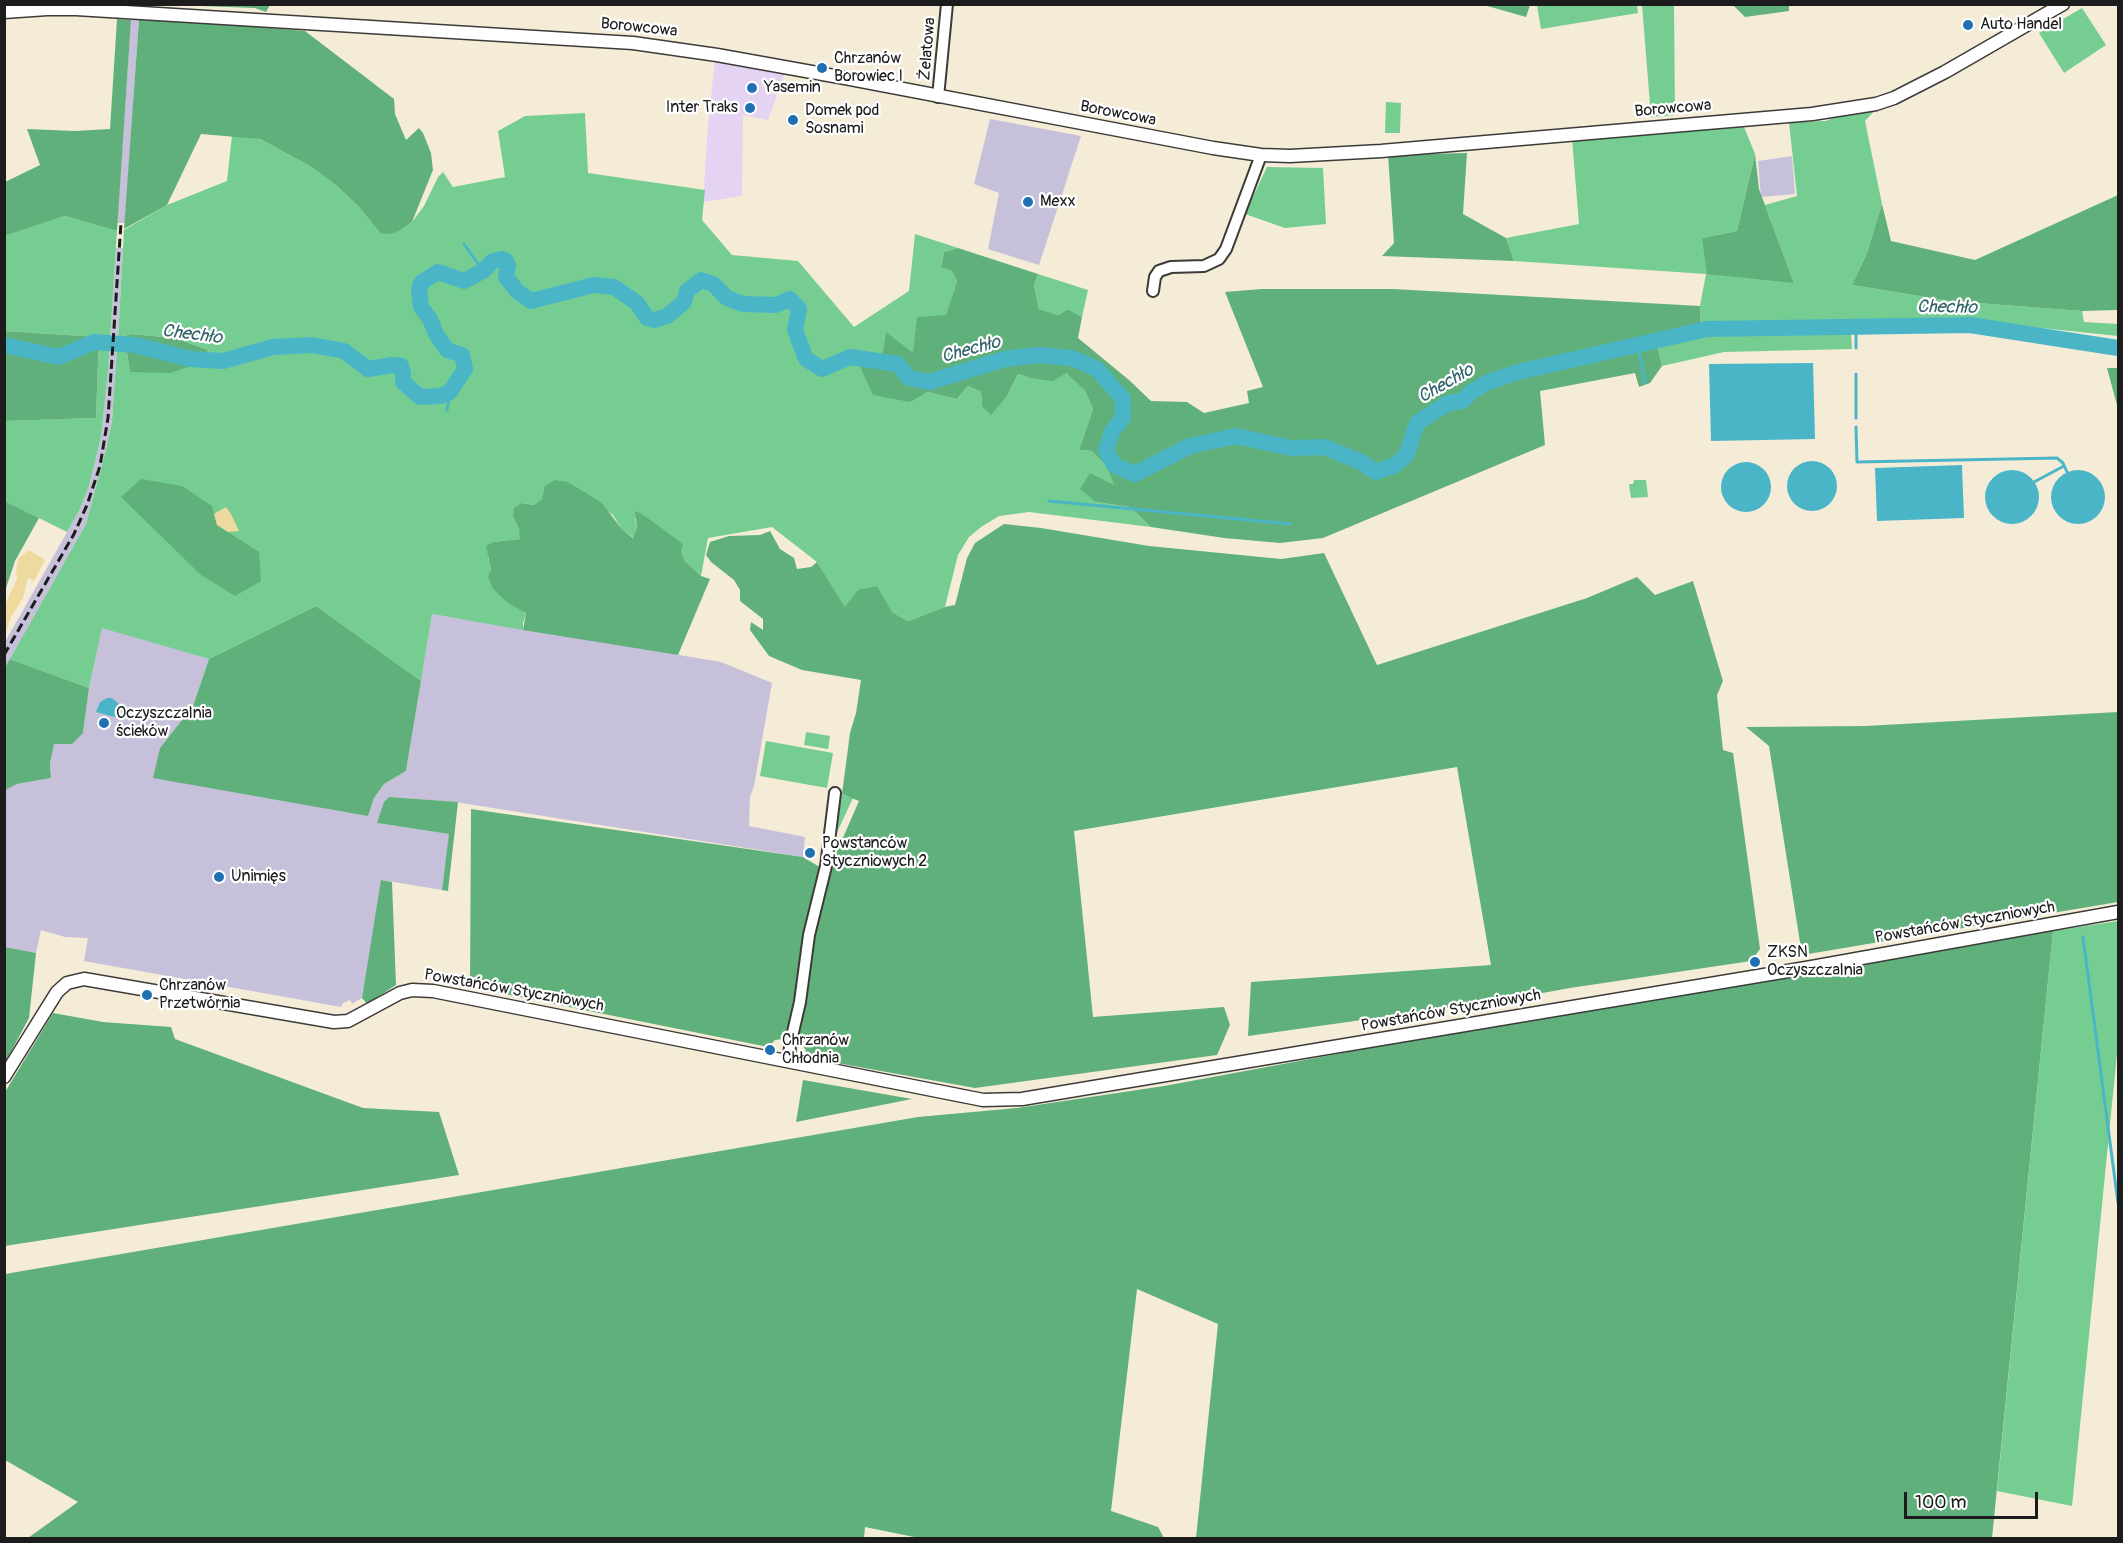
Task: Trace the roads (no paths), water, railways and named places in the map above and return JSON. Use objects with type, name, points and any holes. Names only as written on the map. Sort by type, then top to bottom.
[{"type":"street","name":"Żelatowa","points":[[938,97],[947,4]]},
{"type":"street","name":"Borowcowa","points":[[7,9],[171,15],[633,43],[717,55],[1193,145],[1260,154],[1321,155],[1847,110],[1876,104],[1914,89],[2063,4]]},
{"type":"street","points":[[1154,291],[1155,277],[1159,271],[1171,267],[1204,266],[1219,259],[1226,249],[1260,154]]},
{"type":"street","points":[[789,1060],[789,1045],[800,1002],[809,935],[826,866],[836,793]]},
{"type":"street","name":"Powstańców Styczniowych","points":[[4,1077],[57,992],[67,983],[84,979],[334,1022],[348,1021],[400,993],[412,990],[433,991],[982,1100],[1022,1099],[1806,968],[2118,912]]},
{"type":"water","points":[[1813,363],[1815,439],[1711,441],[1709,364]]},
{"type":"water","points":[[1812,461],[1830,468],[1837,486],[1830,504],[1812,511],[1794,504],[1787,486],[1794,468]]},
{"type":"water","points":[[1746,462],[1764,469],[1771,487],[1764,505],[1746,512],[1728,505],[1721,487],[1728,469]]},
{"type":"water","points":[[1962,465],[1964,518],[1877,521],[1875,468]]},
{"type":"water","points":[[2012,470],[2022,472],[2031,478],[2037,487],[2039,497],[2037,507],[2031,516],[2022,522],[2012,524],[2002,522],[1993,516],[1987,507],[1985,497],[1987,487],[1993,478],[2002,472]]},
{"type":"water","points":[[2073,470],[2083,470],[2093,474],[2101,482],[2105,497],[2101,512],[2093,520],[2083,524],[2073,524],[2063,520],[2055,512],[2051,502],[2051,492],[2055,482],[2063,474]]},
{"type":"water","points":[[112,698],[120,705],[121,714],[118,718],[96,712],[100,702]]},
{"type":"waterway","points":[[464,244],[483,271]]},
{"type":"waterway","name":"Chechło","points":[[4,345],[59,357],[94,342],[135,345],[190,359],[223,361],[273,347],[312,345],[344,351],[368,369],[401,366],[403,382],[420,397],[440,396],[450,392],[465,369],[462,355],[447,350],[421,307],[419,289],[422,282],[438,272],[464,281],[483,271],[493,261],[502,259],[508,265],[506,277],[517,291],[531,301],[594,285],[614,287],[637,303],[647,318],[655,320],[667,316],[684,302],[687,291],[701,280],[713,284],[727,298],[743,304],[776,305],[790,299],[799,309],[795,330],[806,359],[822,369],[850,357],[898,364],[909,378],[929,382],[1005,359],[1039,355],[1072,358],[1097,369],[1123,399],[1123,417],[1112,432],[1106,450],[1114,465],[1135,474],[1190,446],[1236,436],[1291,448],[1324,447],[1361,462],[1376,472],[1393,466],[1406,456],[1417,423],[1448,403],[1463,401],[1470,393],[1488,382],[1518,372],[1707,329],[1970,325],[2118,348]]},
{"type":"waterway","points":[[1856,328],[1856,348]]},
{"type":"waterway","points":[[1638,345],[1645,382]]},
{"type":"waterway","name":"Chechło","points":[[55,355],[55,362]]},
{"type":"waterway","points":[[1856,374],[1856,418]]},
{"type":"waterway","points":[[447,410],[450,392]]},
{"type":"waterway","points":[[1856,427],[1857,462],[2057,458],[2063,463],[2067,472]]},
{"type":"waterway","points":[[2034,482],[2064,466]]},
{"type":"waterway","points":[[1049,501],[1291,524]]},
{"type":"waterway","points":[[2083,937],[2118,1203]]},
{"type":"railway","points":[[4,655],[74,534],[100,466],[108,418],[121,223]]},
{"type":"place","name":"Auto Handel","points":[[1968,25]]},
{"type":"place","name":"Chrzanów Borowiec I","points":[[822,68]]},
{"type":"place","name":"Yasemin","points":[[752,88]]},
{"type":"place","name":"Inter Traks","points":[[750,108]]},
{"type":"place","name":"Domek pod Sosnami","points":[[793,120]]},
{"type":"place","name":"Mexx","points":[[1028,202]]},
{"type":"place","name":"Oczyszczalnia ścieków","points":[[104,723]]},
{"type":"place","name":"Powstanców Styczniowych 2","points":[[810,853]]},
{"type":"place","name":"Unimięs","points":[[219,877]]},
{"type":"place","name":"ZKSN Oczyszczalnia","points":[[1755,962]]},
{"type":"place","name":"Chrzanów Przetwórnia","points":[[147,995]]},
{"type":"place","name":"Chrzanów Chłodnia","points":[[770,1050]]}]
